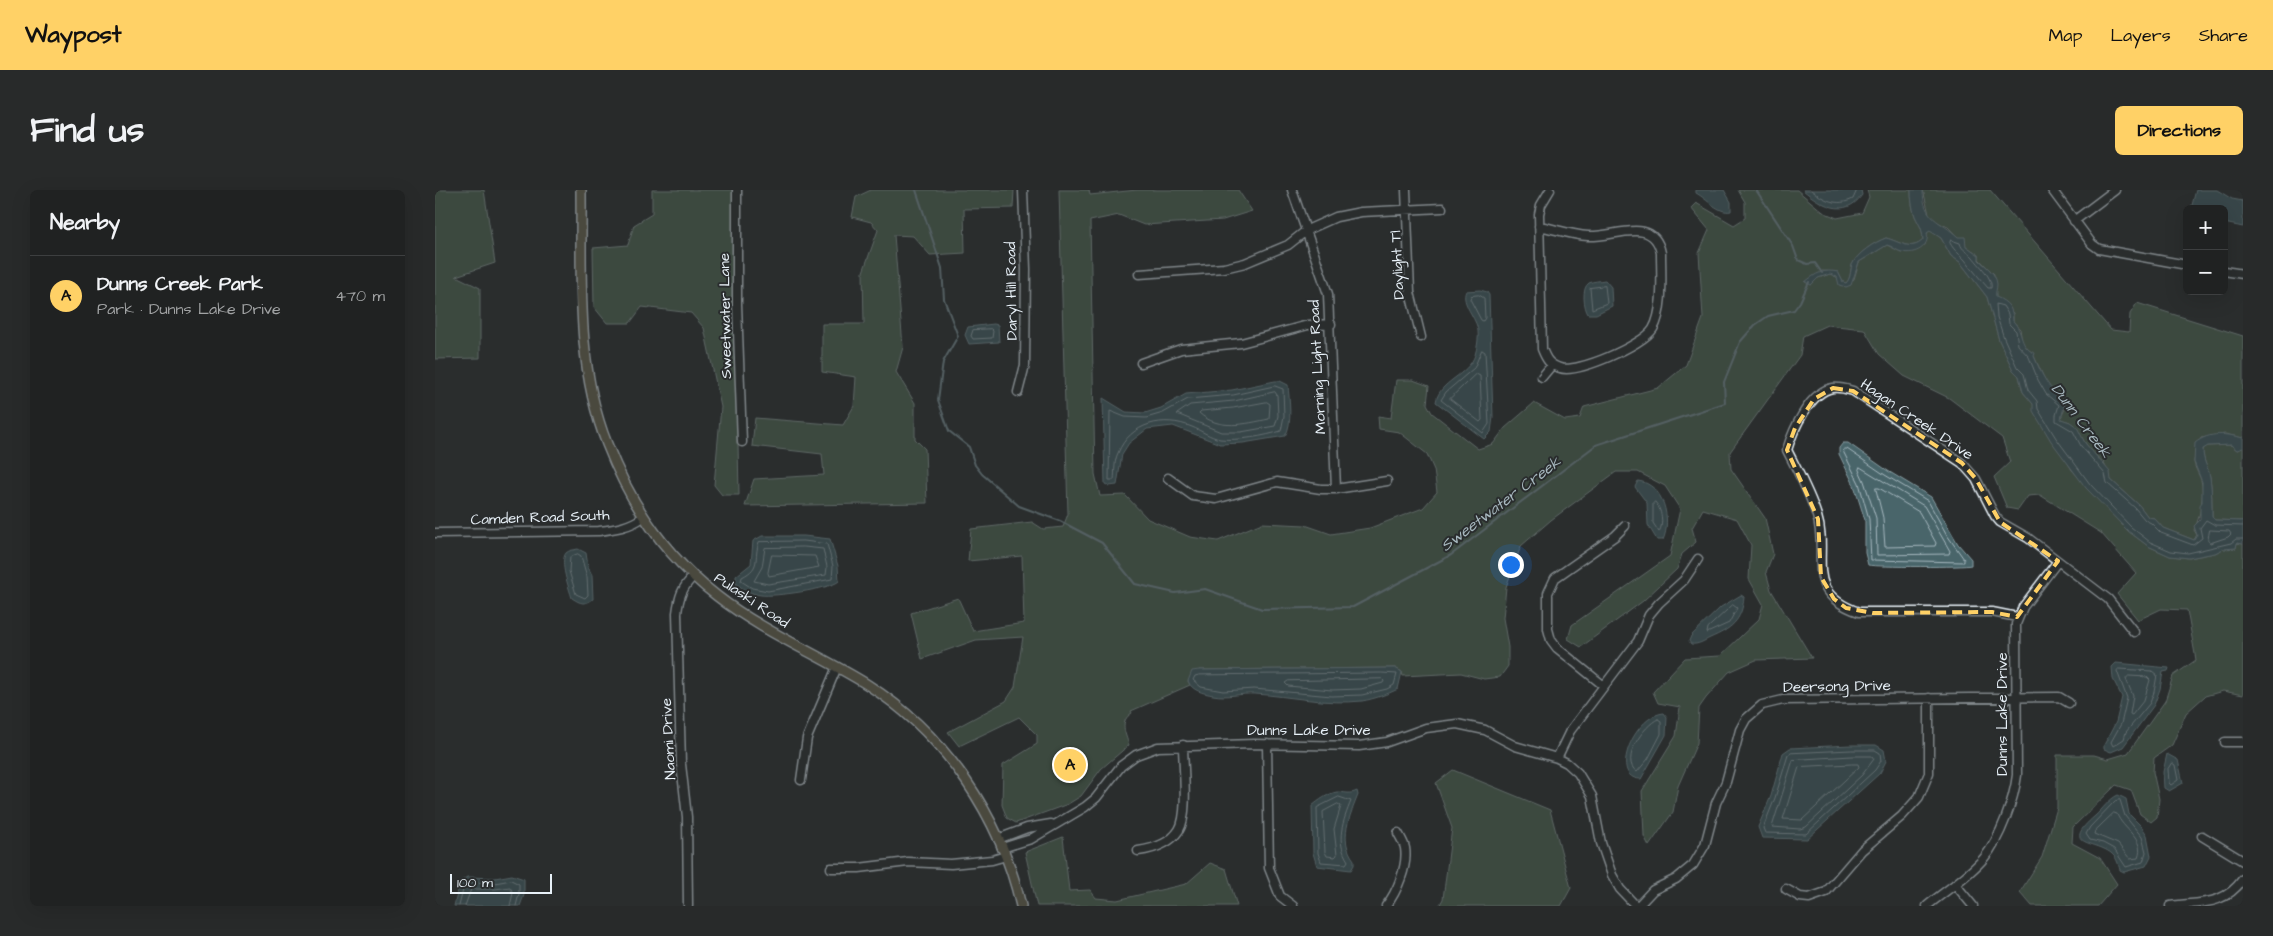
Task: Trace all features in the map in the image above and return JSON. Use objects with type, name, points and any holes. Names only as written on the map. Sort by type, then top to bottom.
[{"type":"main road","name":"Pulaski Road","points":[[581,190],[585,359],[591,393],[606,443],[622,480],[643,517],[694,576],[741,613],[837,667],[883,696],[909,717],[937,744],[975,794],[1004,852],[1021,906]]},
{"type":"street","name":"Sweetwater Lane","points":[[737,190],[737,304],[742,442]]},
{"type":"street","name":"Daryl Hill Road","points":[[1018,392],[1025,365],[1026,269],[1023,190]]},
{"type":"street","name":"Morning Light Road","points":[[1292,190],[1328,294],[1331,324],[1336,489]]},
{"type":"street","name":"Daylight Tl","points":[[1406,190],[1410,292],[1421,337]]},
{"type":"street","points":[[1539,226],[1587,236],[1635,230],[1653,236],[1660,244],[1661,252],[1659,314],[1652,331],[1631,348],[1571,368],[1561,369],[1546,360],[1542,349],[1539,226],[1541,205],[1550,190]]},
{"type":"street","points":[[2052,190],[2074,221],[2099,249],[2183,264]]},
{"type":"street","points":[[2074,221],[2115,190]]},
{"type":"street","points":[[1139,274],[1224,268],[1245,263],[1288,245],[1307,230],[1336,217],[1353,213],[1442,208]]},
{"type":"street","points":[[2228,272],[2243,274]]},
{"type":"street","points":[[1141,363],[1181,349],[1241,343],[1308,324],[1331,324]]},
{"type":"street","points":[[1543,377],[1552,365]]},
{"type":"street","points":[[1832,379],[1833,388],[1822,392],[1814,399],[1795,428],[1787,450],[1818,519],[1821,577],[1826,589],[1846,608],[1859,612],[1992,612],[2017,617],[2058,561]]},
{"type":"street","name":"Hagan Creek Drive","points":[[1833,388],[1853,392],[1962,463],[1976,479],[2000,522],[2028,538],[2108,599],[2134,632]]},
{"type":"street","points":[[1168,478],[1183,490],[1203,498],[1216,499],[1277,482],[1321,489],[1336,489],[1387,481]]},
{"type":"street","name":"Camden Road South","points":[[435,533],[599,531],[617,529],[637,522],[643,517]]},
{"type":"street","points":[[1605,686],[1557,648],[1551,640],[1548,629],[1548,594],[1555,578],[1615,536],[1625,526]]},
{"type":"street","points":[[1557,758],[1570,731],[1638,641],[1654,609],[1684,580],[1698,559]]},
{"type":"street","name":"Naomi Drive","points":[[688,906],[687,816],[680,740],[677,613],[681,592],[694,576]]},
{"type":"street","name":"Dunns Lake Drive","points":[[1927,906],[1980,862],[1990,849],[2014,795],[2017,775],[2015,633],[2017,617]]},
{"type":"street","points":[[801,780],[807,738],[837,667]]},
{"type":"street","name":"Deersong Drive","points":[[1637,906],[1653,890],[1685,873],[1693,864],[1705,845],[1716,803],[1726,782],[1740,730],[1746,718],[1754,710],[1773,701],[2059,697],[2069,703]]},
{"type":"street","points":[[1786,889],[1800,897],[1809,898],[1826,892],[1862,850],[1902,816],[1919,797],[1927,779],[1930,766],[1929,698]]},
{"type":"street","name":"Dunns Lake Drive","points":[[1056,823],[1085,808],[1096,798],[1121,766],[1136,755],[1159,746],[1267,744],[1315,747],[1374,745],[1426,728],[1457,724],[1485,730],[1515,746],[1557,758],[1578,773],[1586,784],[1594,804],[1603,849],[1612,875],[1620,888],[1637,906]]},
{"type":"street","points":[[2225,742],[2243,742]]},
{"type":"street","points":[[1267,744],[1269,868],[1280,896],[1293,906]]},
{"type":"street","points":[[1138,851],[1153,849],[1171,838],[1179,830],[1184,809],[1183,745]]},
{"type":"street","points":[[998,839],[1027,828],[1056,823]]},
{"type":"street","points":[[831,868],[859,868],[908,862],[951,864],[992,860],[1056,823]]},
{"type":"street","points":[[1386,906],[1401,875],[1404,861],[1405,848],[1398,833]]},
{"type":"street","points":[[2202,836],[2243,861]]},
{"type":"street","points":[[2170,906],[2217,902],[2237,890],[2243,879]]},
{"type":"street","points":[[1955,884],[1973,906]]},
{"type":"highlighted area","points":[[1833,388],[1853,391],[1962,463],[1976,479],[2000,522],[2058,561],[2017,617],[1992,612],[1873,613],[1846,608],[1834,599],[1821,577],[1818,519],[1787,450],[1795,428],[1814,399]]},
{"type":"green space","points":[[435,190],[484,190],[495,263],[456,276],[480,288],[480,358],[435,359]]},
{"type":"green space","points":[[652,190],[733,190],[739,495],[722,495],[714,485],[721,407],[704,328],[691,313],[642,307],[630,323],[607,323],[594,307],[593,248],[628,245],[634,225],[652,214]]},
{"type":"green space","points":[[871,190],[1014,190],[1013,208],[964,209],[965,253],[930,255],[913,236],[894,235],[903,347],[896,372],[915,403],[915,439],[925,449],[927,503],[745,506],[754,479],[824,475],[822,454],[752,446],[755,418],[843,425],[854,406],[856,377],[822,372],[822,324],[864,324],[863,272],[878,230],[871,222],[852,217],[856,197]]},
{"type":"green space","points":[[1059,190],[1089,190],[1090,195],[1137,190],[1238,190],[1252,211],[1223,220],[1144,225],[1119,215],[1090,221],[1095,474],[1100,496],[1125,495],[1148,519],[1190,537],[1218,541],[1262,523],[1305,525],[1331,534],[1370,528],[1423,508],[1437,492],[1434,470],[1427,454],[1399,432],[1379,429],[1378,416],[1391,418],[1396,380],[1413,380],[1429,386],[1427,404],[1432,413],[1478,449],[1493,444],[1505,428],[1534,403],[1565,420],[1580,418],[1584,407],[1658,388],[1686,365],[1703,318],[1699,253],[1709,230],[1691,208],[1696,203],[1734,225],[1745,218],[1745,202],[1738,190],[1797,190],[1823,212],[1837,218],[1862,213],[1869,197],[1867,190],[1911,190],[1913,210],[1921,229],[1923,240],[1914,245],[1905,245],[1886,238],[1872,245],[1858,256],[1852,265],[1850,277],[1846,283],[1843,282],[1838,272],[1822,271],[1811,285],[1818,278],[1830,274],[1837,277],[1846,287],[1854,279],[1859,262],[1887,245],[1901,252],[1925,245],[1927,233],[1930,230],[1941,238],[1951,256],[1960,262],[1987,297],[1999,340],[2013,370],[2019,376],[2023,392],[2033,404],[2072,470],[2128,531],[2148,546],[2170,556],[2189,558],[2215,553],[2223,549],[2236,548],[2237,543],[2243,544],[2243,695],[2223,691],[2205,696],[2186,713],[2172,745],[2154,758],[2153,772],[2159,799],[2157,817],[2151,822],[2140,814],[2131,790],[2116,785],[2073,827],[2072,843],[2100,858],[2117,884],[2098,906],[2032,906],[2020,892],[2042,857],[2057,808],[2057,755],[2094,755],[2108,759],[2128,753],[2165,701],[2173,676],[2196,660],[2187,610],[2161,609],[2138,620],[2117,594],[2136,573],[2101,533],[2040,495],[2028,496],[2018,510],[2007,508],[1994,477],[2010,462],[2002,438],[1949,398],[1904,376],[1879,354],[1864,329],[1827,325],[1803,336],[1800,355],[1730,452],[1731,469],[1765,518],[1773,554],[1766,572],[1771,590],[1812,658],[1756,660],[1729,672],[1706,698],[1699,708],[1697,743],[1678,786],[1673,812],[1649,846],[1644,836],[1642,791],[1676,736],[1680,707],[1658,703],[1653,692],[1685,658],[1720,656],[1759,619],[1763,604],[1749,579],[1751,545],[1737,519],[1703,509],[1692,528],[1696,542],[1682,554],[1677,569],[1643,601],[1581,647],[1568,639],[1572,625],[1670,556],[1680,509],[1665,486],[1638,472],[1616,472],[1551,520],[1521,546],[1506,587],[1503,618],[1508,647],[1508,666],[1500,677],[1484,679],[1461,673],[1403,676],[1402,672],[1395,668],[1199,670],[1188,681],[1190,685],[1131,711],[1132,713],[1124,723],[1129,745],[1101,769],[1081,796],[1068,804],[1016,823],[1007,818],[1002,805],[1003,765],[1037,744],[1037,735],[1019,717],[959,746],[948,732],[1006,701],[1015,687],[1023,637],[976,640],[922,659],[911,613],[958,598],[973,631],[1024,623],[1022,556],[968,561],[971,529],[1032,522],[1043,529],[1063,527],[1068,514]]},
{"type":"green space","points":[[1923,190],[1990,190],[2111,330],[2129,332],[2130,314],[2137,303],[2243,336],[2243,438],[2225,434],[2201,438],[2194,461],[2201,480],[2202,498],[2194,530],[2197,535],[2194,540],[2163,528],[2154,518],[2148,517],[2139,505],[2111,480],[2104,463],[2092,452],[2070,422],[2060,419],[2065,409],[2065,403],[2050,391],[2034,356],[2022,342],[2020,329],[2013,321],[2013,313],[1996,297],[1994,274],[1979,259],[1979,255],[1966,246],[1948,227],[1935,221],[1929,214]]},
{"type":"green space","points":[[2231,445],[2237,450],[2243,448],[2243,521],[2215,520],[2212,517],[2211,482],[2203,449],[2207,446]]},
{"type":"green space","points":[[1453,770],[1550,810],[1571,888],[1561,906],[1439,906],[1443,899],[1452,828],[1436,783]]},
{"type":"green space","points":[[1063,837],[1069,891],[1090,890],[1096,898],[1117,900],[1186,884],[1210,863],[1226,869],[1237,906],[1037,906],[1025,852]]},
{"type":"water","points":[[1696,190],[1724,190],[1731,202],[1731,211],[1718,208],[1696,193]]},
{"type":"water","points":[[1803,190],[1861,190],[1862,195],[1855,202],[1841,208],[1825,205]]},
{"type":"water","points":[[1911,190],[1923,190],[1929,214],[1958,237],[1965,237],[1966,246],[1979,255],[1979,260],[1993,273],[1997,284],[1996,297],[2009,306],[2013,321],[2019,330],[2024,344],[2030,351],[2035,353],[2034,356],[2047,382],[2065,403],[2061,419],[2077,427],[2085,443],[2110,472],[2111,480],[2139,505],[2148,517],[2154,518],[2163,528],[2194,540],[2197,535],[2194,526],[2200,520],[2200,505],[2202,502],[2202,482],[2194,462],[2195,443],[2213,435],[2243,438],[2243,448],[2237,450],[2231,445],[2208,446],[2203,449],[2211,482],[2212,517],[2215,520],[2243,521],[2243,544],[2237,543],[2236,548],[2223,549],[2215,553],[2189,558],[2170,556],[2148,546],[2128,531],[2086,488],[2051,441],[2033,411],[2033,404],[2023,392],[2019,376],[2013,370],[1999,340],[1987,297],[1960,262],[1951,256],[1941,238],[1930,231],[1927,233],[1926,242],[1921,249],[1907,253],[1887,245],[1859,262],[1851,285],[1846,287],[1839,285],[1837,277],[1830,274],[1818,278],[1811,285],[1805,282],[1817,274],[1828,271],[1838,272],[1843,282],[1846,283],[1850,277],[1854,261],[1862,252],[1877,242],[1886,238],[1905,245],[1914,245],[1923,240],[1913,209]]},
{"type":"water","points":[[2196,190],[2217,190],[2232,199],[2243,201],[2243,227],[2228,224],[2228,205],[2192,205]]},
{"type":"water","points":[[1605,280],[1611,287],[1612,306],[1596,314],[1588,314],[1584,298],[1586,286],[1591,282]]},
{"type":"water","points":[[1480,290],[1487,292],[1489,295],[1493,417],[1491,432],[1484,439],[1436,402],[1442,389],[1466,368],[1475,355],[1478,331],[1467,306],[1465,296],[1466,291]]},
{"type":"water","points":[[998,325],[999,342],[969,344],[965,335],[968,327]]},
{"type":"water","points":[[1275,381],[1288,385],[1290,418],[1285,436],[1243,443],[1220,444],[1173,426],[1147,429],[1129,443],[1122,454],[1117,485],[1109,486],[1105,484],[1103,398],[1126,412],[1145,413],[1161,408],[1186,394],[1232,390]]},
{"type":"water","points":[[1843,443],[1848,443],[1888,471],[1931,497],[1958,544],[1971,559],[1971,565],[1921,567],[1868,565],[1865,553],[1865,520],[1854,485],[1839,454],[1839,448]]},
{"type":"water","points":[[1638,481],[1654,489],[1664,504],[1667,523],[1663,540],[1657,540],[1648,525],[1647,503],[1635,487]]},
{"type":"water","points":[[762,536],[804,536],[830,539],[838,566],[839,581],[825,587],[777,595],[757,594],[736,584],[736,576],[751,564],[753,541]]},
{"type":"water","points":[[578,549],[586,553],[588,567],[592,575],[593,599],[585,603],[580,603],[572,598],[564,569],[566,553]]},
{"type":"water","points":[[1741,595],[1744,597],[1743,605],[1734,623],[1717,635],[1696,644],[1691,644],[1689,641],[1691,636],[1721,607]]},
{"type":"water","points":[[2116,663],[2169,668],[2168,671],[2163,672],[2160,689],[2154,705],[2123,747],[2111,752],[2104,749],[2104,745],[2116,722],[2122,697],[2113,679],[2112,667]]},
{"type":"water","points":[[1395,668],[1402,672],[1398,689],[1371,699],[1349,702],[1255,694],[1218,696],[1198,691],[1188,681],[1192,671],[1199,670]]},
{"type":"water","points":[[1664,713],[1667,717],[1666,735],[1641,779],[1631,776],[1626,769],[1626,759],[1635,735],[1643,724],[1653,716]]},
{"type":"water","points":[[1876,745],[1884,750],[1886,761],[1880,773],[1807,839],[1762,838],[1758,827],[1771,796],[1783,753],[1790,748]]},
{"type":"water","points":[[2167,754],[2178,760],[2183,783],[2169,791],[2164,788],[2163,772]]},
{"type":"water","points":[[1357,791],[1358,795],[1349,819],[1346,836],[1354,865],[1351,870],[1317,866],[1313,853],[1312,806],[1324,797],[1337,792],[1349,793]]},
{"type":"water","points":[[2118,795],[2126,799],[2129,814],[2147,835],[2151,856],[2146,866],[2124,872],[2120,870],[2116,859],[2111,853],[2084,841],[2080,837],[2080,833],[2085,826]]},
{"type":"water","points":[[512,875],[524,879],[524,895],[520,906],[454,906],[460,882],[467,877],[495,878]]},
{"type":"waterway","name":"Sweetwater Creek","points":[[916,190],[942,268],[944,299],[958,336],[943,362],[938,400],[949,431],[969,447],[975,465],[982,474],[1019,506],[1060,521],[1102,543],[1135,584],[1175,593],[1205,589],[1262,609],[1353,607],[1451,555],[1596,445],[1725,403],[1724,382],[1740,342],[1755,325],[1768,316],[1794,310],[1800,302],[1809,282]]},
{"type":"waterway","points":[[1756,190],[1793,246],[1798,260],[1807,264],[1815,263],[1822,273]]},
{"type":"place","name":"Dunns Creek Park","points":[[1070,765]]},
{"type":"water label","name":"Dunn Creek","points":[[2082,420]]}]
